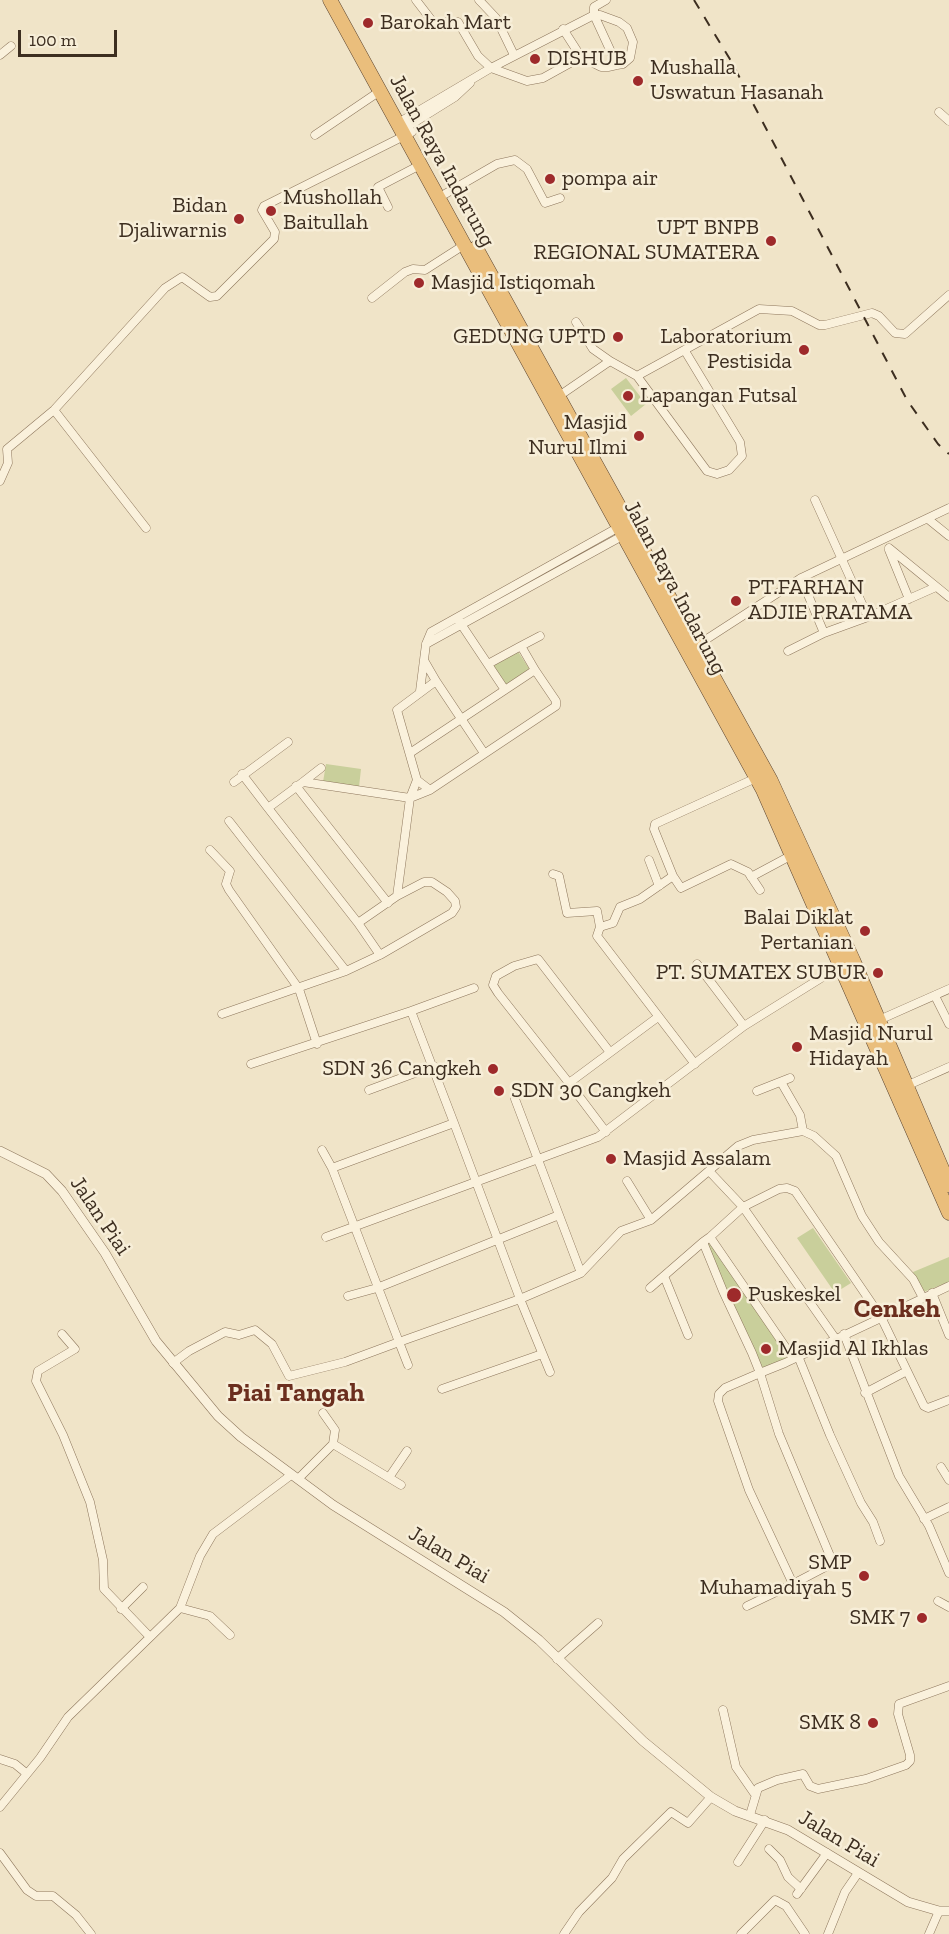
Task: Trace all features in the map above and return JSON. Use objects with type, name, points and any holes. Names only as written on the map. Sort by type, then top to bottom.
[{"type":"highway","name":"Jalan Raya Indarung","points":[[337,3],[380,91],[405,127],[422,164],[771,781],[948,1208]]},
{"type":"highway","name":"Jalan Raya Indarung","points":[[337,3],[405,127],[445,194],[463,237]]},
{"type":"highway","name":"Jalan Raya Indarung","points":[[552,391],[622,531],[756,778],[847,963]]},
{"type":"highway","name":"Jalan Raya Indarung","points":[[860,992],[879,1020],[949,1185]]},
{"type":"street","points":[[416,0],[436,26],[449,21],[458,22],[478,56],[491,68],[521,79],[535,81],[581,57]]},
{"type":"street","points":[[479,0],[496,18],[514,56]]},
{"type":"street","points":[[606,0],[596,5],[594,15],[617,65]]},
{"type":"street","points":[[0,481],[6,470],[8,449],[54,410],[165,288],[178,278],[186,279],[210,297],[218,296],[274,239],[275,232],[262,210],[267,204],[405,127],[491,68],[563,29],[594,15],[619,22],[632,36],[633,51],[630,58],[617,65],[595,66],[581,57],[563,29]]},
{"type":"street","points":[[0,55],[11,46]]},
{"type":"street","points":[[315,135],[380,91]]},
{"type":"street","points":[[939,112],[949,121]]},
{"type":"street","points":[[445,194],[497,164],[509,160],[519,161],[527,169],[545,203],[560,198]]},
{"type":"street","points":[[388,207],[378,187],[422,164]]},
{"type":"street","points":[[372,298],[409,269],[425,270],[463,237]]},
{"type":"street","points":[[637,376],[759,309],[792,311],[825,326],[861,315],[875,314],[895,333],[904,334],[949,294]]},
{"type":"street","points":[[576,322],[594,349],[637,376],[707,471],[717,474],[729,470],[742,456],[740,442],[685,351]]},
{"type":"street","points":[[552,391],[610,361]]},
{"type":"street","points":[[54,410],[146,528]]},
{"type":"street","points":[[815,500],[868,617]]},
{"type":"street","points":[[696,646],[801,578],[841,557],[887,544],[949,508]]},
{"type":"street","points":[[928,519],[949,536]]},
{"type":"street","points":[[420,691],[426,644],[459,621],[622,531]]},
{"type":"street","points":[[887,544],[949,597]]},
{"type":"street","points":[[887,544],[909,598]]},
{"type":"street","points":[[801,578],[824,633]]},
{"type":"street","points":[[788,651],[824,633],[868,617],[936,587]]},
{"type":"street","points":[[459,621],[505,690]]},
{"type":"street","points":[[488,664],[540,636]]},
{"type":"street","points":[[300,784],[410,798],[430,790],[556,706],[556,701],[521,646]]},
{"type":"street","points":[[424,662],[484,753]]},
{"type":"street","points":[[410,753],[535,670]]},
{"type":"street","points":[[397,896],[410,798],[417,780],[397,710],[436,681]]},
{"type":"street","points":[[234,782],[288,742]]},
{"type":"street","points":[[268,808],[321,768]]},
{"type":"street","points":[[242,774],[358,923],[380,955]]},
{"type":"street","points":[[756,778],[655,824],[654,829],[673,876],[681,888],[730,864],[744,870],[760,890]]},
{"type":"street","points":[[417,780],[430,790]]},
{"type":"street","points":[[300,784],[388,903]]},
{"type":"street","points":[[230,821],[346,971]]},
{"type":"street","points":[[210,850],[230,871],[226,884],[229,890],[299,989],[317,1044]]},
{"type":"street","points":[[751,877],[792,855]]},
{"type":"street","points":[[649,860],[659,885]]},
{"type":"street","points":[[552,874],[559,876],[567,913],[597,911],[600,927],[597,936],[694,1064]]},
{"type":"street","points":[[600,927],[614,922],[620,907],[640,899],[673,876]]},
{"type":"street","points":[[222,1014],[346,971],[380,955],[452,913],[456,907],[447,892],[432,882],[424,882],[397,896],[358,923]]},
{"type":"street","points":[[606,1132],[498,993],[494,985],[496,976],[514,966],[538,959],[609,1051]]},
{"type":"street","points":[[697,963],[744,1026]]},
{"type":"street","points":[[326,1237],[477,1183],[606,1132],[744,1026],[847,963]]},
{"type":"street","points":[[251,1064],[317,1044],[474,988]]},
{"type":"street","points":[[879,1020],[949,989]]},
{"type":"street","points":[[935,996],[949,1024]]},
{"type":"street","points":[[411,1011],[550,1372]]},
{"type":"street","points":[[569,1083],[609,1051],[658,1017]]},
{"type":"street","points":[[369,1090],[434,1066]]},
{"type":"street","points":[[906,1086],[949,1067]]},
{"type":"street","points":[[757,1091],[790,1078]]},
{"type":"street","points":[[781,1082],[800,1115],[803,1131]]},
{"type":"street","points":[[525,1091],[516,1095],[515,1099],[581,1273]]},
{"type":"street","points":[[332,1168],[454,1123]]},
{"type":"street","points":[[174,1363],[197,1346],[226,1332],[238,1335],[255,1330],[261,1332],[272,1344],[289,1376],[345,1362],[520,1299],[581,1273],[621,1231],[651,1220],[745,1143],[803,1131],[814,1136],[836,1156],[862,1216],[879,1242],[913,1279],[923,1298]]},
{"type":"street","name":"Jalan Piai","points":[[0,1150],[46,1174],[62,1191],[105,1254],[147,1328],[218,1416],[295,1477],[370,1529],[504,1612],[636,1734],[711,1797],[735,1811],[788,1830],[908,1902],[944,1911]]},
{"type":"street","points":[[322,1150],[332,1168],[356,1227],[377,1288],[408,1365]]},
{"type":"street","points":[[709,1171],[743,1207],[835,1338]]},
{"type":"street","points":[[627,1181],[651,1220]]},
{"type":"street","points":[[650,1288],[743,1207],[779,1189],[787,1188],[795,1191],[881,1317],[926,1408],[949,1400]]},
{"type":"street","points":[[348,1296],[377,1288],[559,1215]]},
{"type":"street","points":[[707,1240],[795,1357],[880,1541]]},
{"type":"street","points":[[707,1240],[760,1374],[779,1434],[832,1563],[747,1606]]},
{"type":"street","points":[[664,1276],[688,1335]]},
{"type":"street","points":[[794,1584],[749,1490],[718,1401],[721,1390],[949,1286]]},
{"type":"street","points":[[932,1293],[949,1335]]},
{"type":"street","points":[[62,1334],[72,1342],[75,1349],[38,1371],[36,1381],[63,1435],[86,1492],[103,1560],[104,1589],[149,1636]]},
{"type":"street","points":[[844,1334],[899,1476],[924,1519],[949,1573]]},
{"type":"street","points":[[442,1389],[542,1354]]},
{"type":"street","points":[[865,1393],[907,1371]]},
{"type":"street","points":[[0,1807],[40,1758],[68,1717],[180,1608],[200,1556],[213,1534],[295,1477],[333,1444],[335,1431],[323,1413]]},
{"type":"street","points":[[333,1444],[390,1476],[401,1485]]},
{"type":"street","points":[[390,1476],[407,1451]]},
{"type":"street","points":[[941,1467],[949,1479]]},
{"type":"street","points":[[924,1519],[949,1507]]},
{"type":"street","points":[[121,1609],[143,1587]]},
{"type":"street","points":[[938,1601],[949,1607]]},
{"type":"street","points":[[180,1608],[215,1619],[230,1635]]},
{"type":"street","points":[[557,1659],[598,1623]]},
{"type":"street","points":[[750,1815],[754,1793],[762,1785],[803,1774],[810,1786],[818,1789],[867,1779],[906,1765],[910,1761],[910,1755],[898,1714],[899,1704],[949,1686]]},
{"type":"street","points":[[723,1710],[736,1767],[754,1793]]},
{"type":"street","points":[[0,1759],[15,1764],[26,1773]]},
{"type":"street","points":[[564,1934],[579,1911],[612,1878],[623,1859],[671,1812],[688,1823],[711,1797]]},
{"type":"street","points":[[738,1862],[765,1820]]},
{"type":"street","points":[[769,1848],[780,1860],[788,1877],[799,1892],[827,1853]]},
{"type":"street","points":[[0,1853],[27,1890],[36,1896],[53,1896],[76,1915],[92,1934]]},
{"type":"street","points":[[828,1934],[845,1892],[858,1874]]},
{"type":"street","points":[[741,1934],[776,1900],[786,1906],[805,1934]]},
{"type":"street","points":[[929,1934],[944,1911]]},
{"type":"green space","name":"Lapangan Futsal","points":[[626,378],[646,404],[631,416],[611,389]]},
{"type":"green space","points":[[517,650],[530,670],[505,686],[492,667]]},
{"type":"green space","points":[[326,764],[361,769],[359,787],[323,782]]},
{"type":"green space","points":[[813,1228],[851,1283],[835,1293],[797,1238]]},
{"type":"green space","points":[[713,1234],[787,1359],[762,1371],[706,1243]]},
{"type":"green space","points":[[949,1257],[949,1282],[921,1293],[913,1272]]},
{"type":"railway","points":[[694,0],[731,61],[907,400],[938,444],[949,454]]},
{"type":"place","name":"Barokah Mart","points":[[368,23]]},
{"type":"place","name":"DISHUB","points":[[535,59]]},
{"type":"place","name":"Mushalla Uswatun Hasanah","points":[[638,81]]},
{"type":"place","name":"pompa air","points":[[550,179]]},
{"type":"place","name":"Mushollah Baitullah","points":[[271,211]]},
{"type":"place","name":"Bidan Djaliwarnis","points":[[239,219]]},
{"type":"place","name":"UPT BNPB REGIONAL SUMATERA","points":[[771,241]]},
{"type":"place","name":"Masjid Istiqomah","points":[[419,283]]},
{"type":"place","name":"GEDUNG UPTD","points":[[618,337]]},
{"type":"place","name":"Laboratorium Pestisida","points":[[804,350]]},
{"type":"place","name":"Lapangan Futsal","points":[[628,396]]},
{"type":"place","name":"Masjid Nurul Ilmi","points":[[639,436]]},
{"type":"place","name":"PT.FARHAN ADJIE PRATAMA","points":[[736,601]]},
{"type":"place","name":"Balai Diklat Pertanian","points":[[865,931]]},
{"type":"place","name":"PT. SUMATEX SUBUR","points":[[878,973]]},
{"type":"place","name":"Masjid Nurul Hidayah","points":[[797,1047]]},
{"type":"place","name":"SDN 36 Cangkeh","points":[[493,1069]]},
{"type":"place","name":"SDN 30 Cangkeh","points":[[499,1091]]},
{"type":"place","name":"Masjid Assalam","points":[[611,1159]]},
{"type":"place","name":"Puskeskel","points":[[734,1295]]},
{"type":"place","name":"Masjid Al Ikhlas","points":[[766,1349]]},
{"type":"place","name":"SMP Muhamadiyah 5","points":[[864,1576]]},
{"type":"place","name":"SMK 7","points":[[922,1618]]},
{"type":"place","name":"SMK 8","points":[[873,1723]]},
{"type":"district","name":"Cenkeh","points":[[897,1310]]},
{"type":"district","name":"Piai Tangah","points":[[296,1394]]}]
